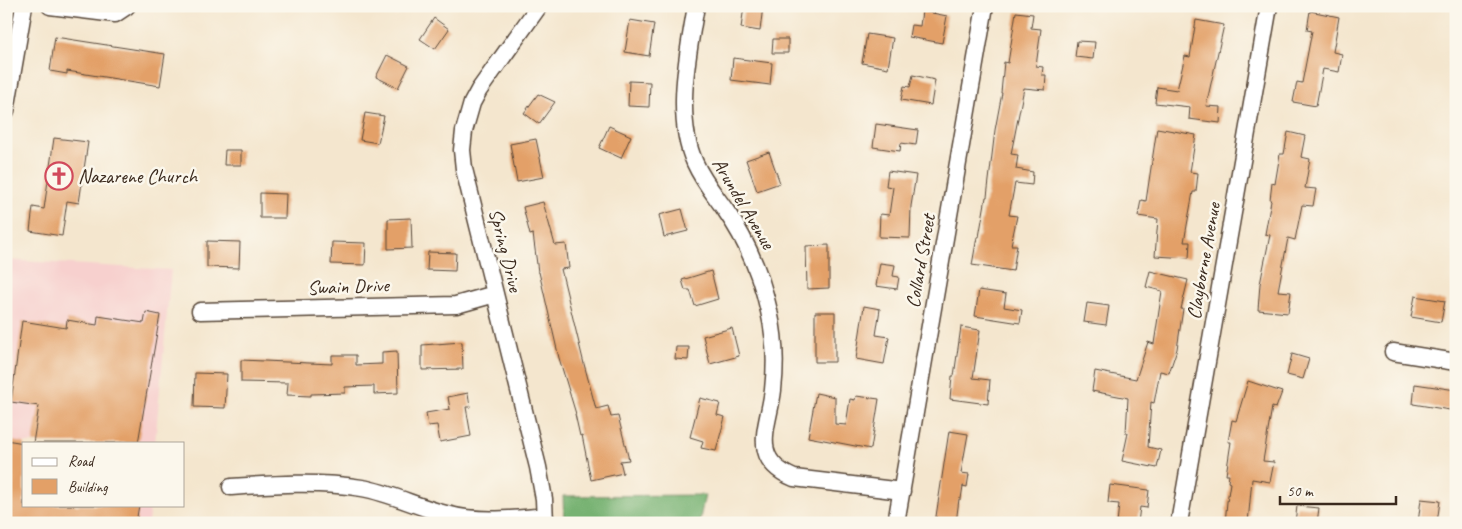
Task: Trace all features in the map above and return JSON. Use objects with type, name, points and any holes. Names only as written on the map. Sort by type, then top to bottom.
[{"type":"street","points":[[6,111],[24,6]]},
{"type":"street","points":[[50,6],[115,14],[127,6]]},
{"type":"street","name":"Spring Drive","points":[[540,6],[479,90],[468,112],[462,150],[464,169],[538,467],[544,499],[545,520]]},
{"type":"street","name":"Arundel Avenue","points":[[696,6],[688,56],[684,121],[694,162],[706,184],[744,240],[755,263],[766,296],[772,323],[775,358],[773,391],[765,427],[767,454],[773,465],[783,474],[794,478],[902,491]]},
{"type":"street","name":"Collard Street","points":[[896,523],[985,6]]},
{"type":"street","name":"Clayborne Avenue","points":[[1180,523],[1269,6]]},
{"type":"street","name":"Swain Drive","points":[[200,311],[456,305],[496,294]]},
{"type":"street","points":[[1393,352],[1456,362]]},
{"type":"street","points":[[231,488],[280,485],[361,488],[381,492],[448,515],[475,520],[545,520]]},
{"type":"shaded area","points":[[6,260],[171,270],[155,442],[22,442],[22,506],[150,506],[148,523],[6,523]]},
{"type":"green space","points":[[705,495],[699,523],[564,523],[563,496]]},
{"type":"building","points":[[744,6],[763,6],[760,31],[741,28]]},
{"type":"building","points":[[922,11],[947,16],[942,43],[909,37],[911,25],[920,26]]},
{"type":"building","points":[[1310,11],[1339,17],[1333,52],[1342,54],[1339,72],[1323,69],[1316,106],[1293,102],[1297,82],[1302,83],[1312,31],[1307,30]]},
{"type":"building","points":[[1016,12],[1033,14],[1031,28],[1041,29],[1036,66],[1043,67],[1042,75],[1046,75],[1045,90],[1024,88],[1011,154],[1018,155],[1016,169],[1033,172],[1032,185],[1015,183],[1009,215],[1017,216],[1011,245],[1017,245],[1013,271],[972,265],[987,197],[995,130],[1002,93],[1004,62],[1008,63]]},
{"type":"building","points":[[434,18],[449,29],[435,49],[420,39]]},
{"type":"building","points":[[630,20],[654,24],[649,56],[625,52]]},
{"type":"building","points":[[1196,20],[1224,25],[1206,106],[1221,107],[1220,123],[1189,119],[1190,107],[1155,103],[1157,87],[1177,90],[1185,56],[1190,57]]},
{"type":"building","points":[[867,34],[893,38],[888,68],[862,63]]},
{"type":"building","points":[[55,37],[165,54],[160,86],[67,71],[67,74],[50,71]]},
{"type":"building","points":[[773,39],[788,39],[788,53],[772,53]]},
{"type":"building","points":[[1077,41],[1095,42],[1093,59],[1075,57]]},
{"type":"building","points":[[387,55],[409,66],[398,88],[376,77]]},
{"type":"building","points":[[733,58],[772,63],[770,85],[731,80]]},
{"type":"building","points":[[913,75],[935,80],[931,105],[901,100],[904,86],[910,87]]},
{"type":"building","points":[[629,81],[650,82],[649,107],[628,106]]},
{"type":"building","points":[[538,94],[555,102],[539,124],[524,113]]},
{"type":"building","points":[[365,113],[384,116],[378,143],[360,140]]},
{"type":"building","points":[[876,124],[918,130],[916,145],[901,143],[900,151],[873,147]]},
{"type":"building","points":[[609,126],[631,136],[621,158],[599,148]]},
{"type":"building","points":[[1157,128],[1196,135],[1190,172],[1198,173],[1196,192],[1193,192],[1184,242],[1190,242],[1189,258],[1155,256],[1158,219],[1138,216],[1141,200],[1146,201]]},
{"type":"building","points":[[1288,132],[1305,136],[1301,157],[1310,159],[1305,188],[1316,189],[1313,206],[1302,205],[1295,240],[1288,238],[1278,291],[1291,292],[1288,313],[1258,310],[1260,284],[1270,235],[1265,234],[1272,183],[1275,184],[1280,154],[1284,154]]},
{"type":"building","points":[[54,138],[88,142],[79,203],[67,201],[62,236],[30,231],[33,207],[44,209]]},
{"type":"building","points":[[536,139],[544,177],[517,182],[510,144]]},
{"type":"building","points":[[225,150],[241,150],[241,165],[224,165]]},
{"type":"building","points":[[769,152],[780,183],[757,191],[746,160]]},
{"type":"building","points":[[888,171],[916,175],[911,206],[910,238],[879,237],[880,214],[889,215],[893,187],[886,186]]},
{"type":"building","points":[[260,193],[286,194],[285,218],[260,218]]},
{"type":"building","points":[[543,202],[555,245],[566,244],[569,268],[561,269],[596,409],[608,406],[611,417],[618,416],[629,460],[620,461],[623,473],[591,480],[582,435],[580,436],[576,414],[559,358],[538,272],[533,234],[530,235],[523,207]]},
{"type":"building","points":[[682,209],[688,231],[664,237],[659,215]]},
{"type":"building","points":[[411,218],[412,248],[388,249],[388,219]]},
{"type":"building","points":[[207,241],[240,242],[239,268],[207,267]]},
{"type":"building","points":[[332,242],[366,243],[365,265],[331,264]]},
{"type":"building","points":[[829,245],[829,288],[807,289],[806,246]]},
{"type":"building","points":[[428,252],[456,253],[455,271],[427,270]]},
{"type":"building","points":[[880,263],[895,265],[893,276],[899,277],[897,289],[876,286]]},
{"type":"building","points":[[711,271],[718,299],[695,306],[690,290],[685,290],[682,280]]},
{"type":"building","points":[[1150,271],[1188,280],[1181,309],[1183,309],[1177,349],[1169,373],[1160,371],[1154,403],[1151,402],[1148,447],[1161,450],[1157,468],[1122,461],[1128,433],[1126,433],[1128,398],[1092,391],[1095,371],[1136,379],[1148,342],[1154,344],[1162,291],[1146,287]]},
{"type":"building","points":[[979,290],[1006,294],[1004,307],[1022,310],[1020,323],[975,316]]},
{"type":"building","points":[[1415,296],[1445,301],[1441,322],[1411,317]]},
{"type":"building","points":[[1087,303],[1109,306],[1106,325],[1084,322]]},
{"type":"building","points":[[864,306],[880,309],[876,335],[889,337],[884,364],[856,359]]},
{"type":"building","points":[[146,312],[160,315],[138,442],[33,442],[39,406],[11,402],[22,321],[66,328],[67,320],[97,325],[98,316],[144,323]]},
{"type":"building","points":[[815,312],[835,312],[835,362],[815,362]]},
{"type":"building","points":[[961,327],[980,330],[973,378],[990,380],[988,404],[950,399]]},
{"type":"building","points":[[732,328],[739,356],[710,364],[703,336]]},
{"type":"building","points":[[462,342],[463,369],[422,370],[422,345]]},
{"type":"building","points":[[676,347],[689,347],[688,360],[675,359]]},
{"type":"building","points":[[397,351],[398,393],[374,394],[374,386],[345,387],[345,393],[311,394],[311,396],[287,395],[288,383],[241,382],[241,360],[332,364],[332,355],[356,355],[356,365],[382,364],[382,352]]},
{"type":"building","points":[[1292,354],[1309,359],[1303,379],[1287,375]]},
{"type":"building","points":[[195,373],[227,374],[225,408],[194,407]]},
{"type":"building","points":[[1248,381],[1282,392],[1276,408],[1272,407],[1263,461],[1274,462],[1270,482],[1252,479],[1248,523],[1225,523],[1230,483],[1228,482],[1229,475],[1226,475],[1231,442],[1228,442],[1232,420],[1236,421]]},
{"type":"building","points":[[1415,384],[1456,390],[1456,411],[1413,404]]},
{"type":"building","points":[[468,393],[470,407],[466,407],[471,436],[440,442],[437,425],[428,426],[426,413],[450,409],[448,397]]},
{"type":"building","points":[[816,393],[835,397],[835,424],[846,425],[850,399],[855,400],[856,396],[879,399],[871,449],[808,437]]},
{"type":"building","points":[[700,398],[720,403],[717,415],[725,417],[716,451],[701,448],[703,441],[690,437]]},
{"type":"building","points":[[949,431],[968,434],[961,473],[969,474],[967,487],[963,486],[961,499],[959,499],[956,523],[935,523]]},
{"type":"building","points":[[6,440],[22,443],[22,506],[139,506],[136,523],[6,523]]},
{"type":"building","points":[[1110,485],[1149,490],[1147,508],[1140,507],[1138,523],[1117,523],[1119,504],[1108,503]]},
{"type":"building","points":[[1421,499],[1440,501],[1437,523],[1418,523]]},
{"type":"building","points":[[1297,506],[1319,508],[1317,523],[1295,523]]},
{"type":"place","name":"Nazarene Church","points":[[59,176]]}]
